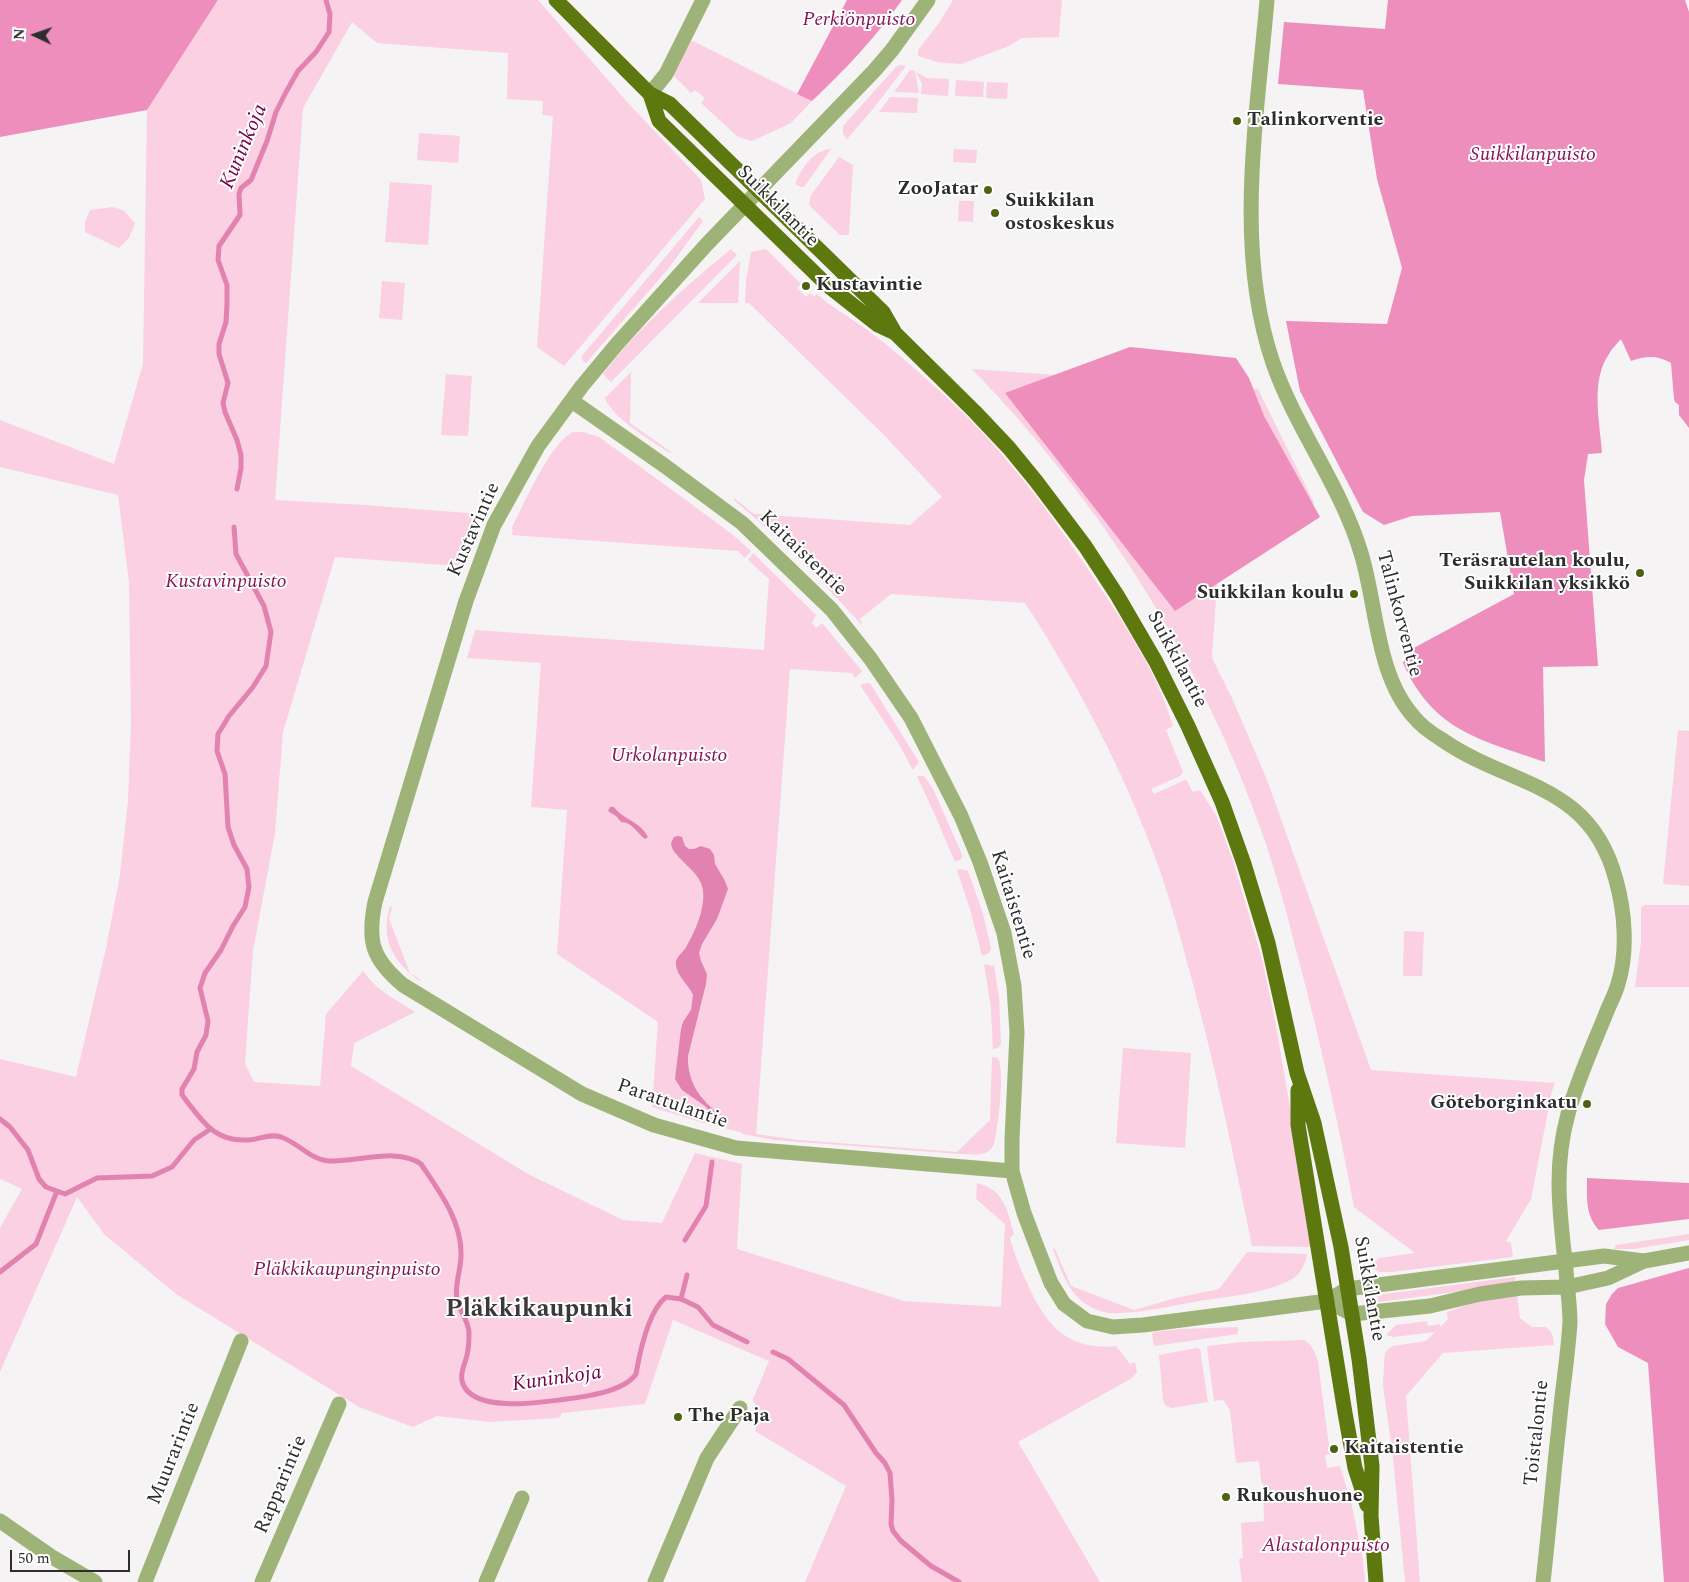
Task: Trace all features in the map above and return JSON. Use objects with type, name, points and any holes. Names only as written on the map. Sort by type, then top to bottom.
[{"type":"main road","name":"Suikkilantie","points":[[556,0],[650,94],[670,104],[883,312],[895,333],[975,412],[1036,481],[1085,546],[1117,594],[1156,662],[1203,758],[1222,802],[1244,864],[1279,986],[1297,1073],[1316,1131],[1339,1238],[1364,1394],[1372,1466],[1371,1516],[1376,1582]]},
{"type":"main road","name":"Suikkilantie","points":[[650,94],[659,121],[826,284],[878,326],[895,333]]},
{"type":"main road","name":"Suikkilantie","points":[[1297,1073],[1298,1124],[1327,1302],[1355,1468],[1371,1516]]},
{"type":"street","points":[[650,94],[666,74],[703,0]]},
{"type":"street","name":"Kustavintie","points":[[373,944],[371,931],[375,902],[466,601],[494,525],[538,446],[617,344],[745,204],[874,71],[892,50],[928,0]]},
{"type":"street","name":"Talinkorventie","points":[[1267,0],[1253,162],[1252,247],[1258,308],[1267,345],[1288,401],[1333,485],[1358,544],[1369,582],[1384,654],[1395,686],[1413,716],[1424,727],[1450,746],[1474,759],[1552,794],[1575,810],[1592,827],[1601,840],[1616,881],[1624,936],[1619,983],[1588,1057],[1568,1112],[1562,1140],[1558,1201],[1567,1287]]},
{"type":"street","name":"Kaitaistentie","points":[[572,400],[742,523],[832,610],[870,658],[911,718],[961,816],[980,862],[1004,933],[1014,986],[1017,1033],[1012,1171],[1024,1213],[1051,1283],[1064,1304],[1087,1321],[1113,1327],[1327,1302]]},
{"type":"street","name":"Parattulantie","points":[[373,944],[382,966],[403,985],[492,1041],[582,1094],[654,1125],[736,1148],[1012,1171]]},
{"type":"street","points":[[1327,1302],[1352,1314],[1430,1306],[1480,1294],[1521,1288],[1567,1287],[1608,1278],[1644,1261],[1689,1253]]},
{"type":"street","points":[[1327,1302],[1347,1289],[1565,1260],[1604,1256],[1644,1261]]},
{"type":"street","name":"Toistalontie","points":[[1543,1582],[1570,1319],[1567,1287]]},
{"type":"street","name":"Muurarintie","points":[[145,1582],[241,1341]]},
{"type":"street","name":"Rapparintie","points":[[262,1582],[339,1404]]},
{"type":"street","points":[[655,1582],[707,1458],[740,1408]]},
{"type":"street","points":[[486,1582],[522,1498]]},
{"type":"street","points":[[0,1521],[52,1557],[78,1578],[95,1582]]},
{"type":"green space","points":[[0,0],[218,0],[147,110],[0,137]]},
{"type":"green space","points":[[218,0],[538,0],[628,103],[701,180],[705,199],[564,366],[537,347],[553,116],[542,115],[543,101],[507,99],[508,53],[377,43],[352,22],[303,108],[275,500],[480,514],[458,566],[335,557],[283,732],[275,833],[253,951],[245,1063],[254,1082],[320,1086],[326,1014],[363,971],[380,989],[415,1012],[354,1043],[351,1066],[528,1174],[623,1220],[662,1223],[695,1153],[742,1164],[737,1249],[904,1301],[1001,1307],[1005,1224],[976,1199],[977,1183],[986,1186],[999,1196],[1007,1209],[1014,1234],[1010,1238],[1018,1262],[1035,1300],[1051,1324],[1072,1340],[1099,1346],[1116,1346],[1130,1364],[1135,1362],[1137,1372],[1132,1378],[1018,1442],[1100,1582],[805,1582],[846,1486],[755,1431],[763,1413],[757,1409],[753,1399],[769,1361],[673,1320],[645,1404],[562,1413],[559,1418],[490,1422],[437,1416],[413,1427],[359,1407],[176,1294],[104,1234],[77,1197],[0,1372],[0,1228],[22,1189],[0,1179],[0,1059],[76,1077],[106,948],[120,875],[128,800],[131,723],[129,582],[118,495],[0,467],[0,420],[114,464],[143,364],[147,110]]},
{"type":"green space","name":"Perkiönpuisto","points":[[847,0],[902,0],[860,53],[812,101],[797,94]]},
{"type":"green space","points":[[953,0],[1062,0],[1059,37],[1022,38],[1009,46],[961,64],[937,62],[918,56],[918,50],[939,23]]},
{"type":"green space","name":"Suikkilanpuisto","points":[[1388,0],[1685,0],[1689,12],[1689,428],[1679,415],[1679,405],[1674,399],[1671,363],[1651,357],[1631,361],[1621,339],[1610,352],[1603,365],[1598,389],[1598,415],[1602,453],[1588,454],[1584,480],[1598,666],[1543,667],[1545,762],[1500,747],[1461,730],[1429,704],[1415,686],[1403,663],[1408,651],[1514,594],[1500,512],[1412,516],[1384,525],[1363,512],[1300,391],[1286,321],[1387,324],[1402,268],[1377,179],[1363,90],[1278,84],[1284,22],[1385,29]]},
{"type":"green space","points":[[691,41],[812,101],[791,123],[752,141],[738,137],[701,103],[705,98],[695,90],[691,93],[673,75]]},
{"type":"green space","points":[[900,65],[906,66],[847,139],[843,134],[843,126],[896,67]]},
{"type":"green space","points":[[910,70],[915,71],[919,93],[894,92]]},
{"type":"green space","points":[[916,72],[927,78],[949,79],[948,96],[921,94],[922,84]]},
{"type":"green space","points":[[956,80],[984,82],[983,97],[955,96]]},
{"type":"green space","points":[[987,82],[1008,83],[1007,99],[986,98]]},
{"type":"green space","points":[[890,97],[918,98],[917,113],[879,112]]},
{"type":"green space","points":[[419,133],[460,136],[458,163],[417,160]]},
{"type":"green space","points":[[831,149],[804,187],[795,184],[804,166],[813,157],[824,150]]},
{"type":"green space","points":[[954,149],[977,150],[976,163],[953,162]]},
{"type":"green space","points":[[839,157],[853,165],[849,235],[840,235],[809,205],[811,195]]},
{"type":"green space","points":[[390,182],[432,185],[428,245],[385,242]]},
{"type":"green space","points":[[959,201],[974,201],[973,222],[958,221]]},
{"type":"green space","points":[[113,207],[123,210],[135,223],[129,238],[119,248],[85,232],[85,222],[90,210]]},
{"type":"green space","points":[[699,217],[703,221],[668,269],[586,363],[584,362],[581,357]]},
{"type":"green space","points":[[731,249],[737,255],[611,382],[603,374],[631,340],[680,293]]},
{"type":"green space","points":[[766,249],[801,284],[797,288],[806,297],[810,293],[814,297],[817,294],[875,335],[925,378],[981,431],[1004,456],[1046,509],[1085,564],[1134,640],[1167,708],[1173,726],[1166,730],[1183,772],[1180,776],[1151,789],[1154,794],[1185,780],[1193,792],[1200,790],[1217,817],[1233,861],[1262,959],[1275,1020],[1314,1247],[1252,1246],[1210,1052],[1177,926],[1158,865],[1145,830],[1099,730],[1064,666],[1025,603],[891,594],[860,619],[861,624],[794,552],[734,500],[734,498],[754,514],[910,525],[942,497],[882,433],[749,303],[745,303],[746,281],[751,252]]},
{"type":"green space","points":[[740,261],[738,303],[698,303]]},
{"type":"green space","points":[[382,281],[405,283],[402,320],[379,318]]},
{"type":"green space","points":[[1130,347],[1236,358],[1249,378],[1264,416],[1320,517],[1175,611],[1005,393]]},
{"type":"green space","points":[[972,369],[1258,389],[1314,503],[1219,556],[1212,658],[1232,698],[1267,780],[1371,1070],[1555,1083],[1531,1199],[1506,1241],[1511,1243],[1513,1257],[1392,1272],[1380,1272],[1374,1269],[1374,1263],[1379,1258],[1415,1253],[1354,1207],[1335,1110],[1282,895],[1265,841],[1240,775],[1212,711],[1180,649],[1106,531],[1064,474],[1019,420]]},
{"type":"green space","points":[[631,372],[630,423],[670,453],[624,421],[609,406],[605,398]]},
{"type":"green space","points":[[446,374],[472,376],[468,436],[441,435]]},
{"type":"green space","points":[[573,432],[583,432],[599,437],[733,535],[751,551],[745,558],[738,551],[511,535],[512,528],[538,475],[556,448]]},
{"type":"green space","name":"Urkolanpuisto","points":[[753,553],[816,615],[812,623],[816,628],[822,623],[862,671],[855,678],[852,673],[790,669],[756,1134],[799,1140],[957,1152],[990,1120],[992,1057],[998,1058],[1000,1065],[1000,1100],[994,1144],[984,1153],[975,1155],[774,1140],[743,1134],[652,1107],[658,1022],[557,954],[567,810],[531,807],[541,663],[467,658],[475,630],[764,650],[769,579],[748,560]]},
{"type":"green space","points":[[870,683],[919,762],[913,770],[897,741],[860,685]]},
{"type":"green space","points":[[1678,730],[1689,731],[1689,886],[1663,884]]},
{"type":"green space","points":[[917,776],[924,776],[933,789],[961,852],[961,859],[955,862],[934,813]]},
{"type":"green space","points":[[957,870],[968,871],[983,914],[991,948],[989,953],[982,956],[970,909]]},
{"type":"green space","points":[[1645,905],[1689,905],[1689,987],[1635,987],[1641,942],[1641,907]]},
{"type":"green space","points":[[390,906],[392,907],[389,919],[410,973],[396,958],[391,949],[387,929]]},
{"type":"green space","points":[[1404,931],[1424,932],[1422,976],[1403,976]]},
{"type":"green space","points":[[984,964],[994,966],[999,997],[1001,1044],[998,1048],[993,1049],[991,1009]]},
{"type":"green space","points":[[1123,1048],[1191,1053],[1185,1148],[1116,1143]]},
{"type":"green space","points":[[1587,1178],[1689,1183],[1689,1219],[1599,1230],[1589,1212]]},
{"type":"green space","points":[[1689,1234],[1689,1240],[1634,1249],[1614,1249],[1616,1245]]},
{"type":"green space","points":[[1054,1247],[1071,1286],[1134,1310],[1176,1298],[1219,1289],[1247,1252],[1307,1254],[1304,1265],[1298,1274],[1292,1279],[1271,1288],[1247,1294],[1159,1308],[1112,1313],[1096,1309],[1085,1303],[1072,1291],[1063,1275],[1053,1249]]},
{"type":"green space","points":[[1689,1268],[1689,1582],[1664,1582],[1648,1363],[1618,1347],[1605,1324],[1606,1304],[1618,1288]]},
{"type":"green space","points":[[1515,1277],[1516,1284],[1379,1302],[1377,1295]]},
{"type":"green space","points":[[1517,1295],[1520,1318],[1532,1327],[1546,1327],[1553,1336],[1554,1345],[1443,1353],[1406,1396],[1420,1582],[1405,1582],[1393,1458],[1383,1386],[1385,1353],[1393,1346],[1426,1341],[1435,1332],[1393,1337],[1386,1335],[1396,1325],[1427,1321],[1428,1326],[1440,1324],[1440,1327],[1448,1319],[1447,1312],[1481,1300]]},
{"type":"green space","points":[[1238,1327],[1238,1334],[1154,1346],[1152,1335],[1154,1332],[1180,1329]]},
{"type":"green space","name":"Alastalonpuisto","points":[[1304,1340],[1310,1345],[1318,1362],[1330,1454],[1325,1455],[1327,1468],[1340,1466],[1352,1506],[1363,1560],[1365,1582],[1242,1582],[1239,1559],[1243,1558],[1241,1523],[1264,1521],[1263,1484],[1259,1461],[1236,1463],[1230,1410],[1223,1400],[1214,1401],[1207,1348],[1208,1346],[1242,1342]]},
{"type":"green space","points":[[1200,1349],[1208,1402],[1172,1408],[1166,1406],[1163,1401],[1159,1355]]},
{"type":"shaded area","points":[[610,807],[614,807],[622,815],[636,823],[648,837],[645,839],[631,826],[621,822],[608,811]]},
{"type":"shaded area","points":[[674,837],[682,837],[685,846],[689,849],[701,846],[710,849],[714,855],[715,864],[728,889],[717,919],[702,944],[699,953],[707,974],[706,984],[688,1056],[694,1085],[700,1096],[716,1113],[715,1117],[705,1106],[682,1090],[675,1079],[681,1029],[691,1010],[693,995],[679,973],[676,963],[677,958],[685,949],[697,926],[703,899],[703,891],[698,878],[672,848],[671,843]]},
{"type":"waterway","name":"Kuninkoja","points":[[237,489],[241,468],[241,455],[223,403],[228,383],[219,354],[219,344],[226,322],[227,304],[227,285],[218,260],[219,246],[240,215],[239,194],[241,188],[251,180],[267,141],[276,112],[286,92],[298,71],[316,52],[329,32],[330,14],[326,0]]},
{"type":"waterway","name":"Kuninkoja","points":[[234,527],[236,554],[264,606],[271,632],[266,666],[218,734],[217,751],[225,774],[228,827],[234,845],[247,869],[249,887],[245,907],[221,950],[205,973],[200,988],[208,1021],[206,1035],[197,1052],[194,1069],[182,1089],[182,1095],[208,1127],[216,1133],[235,1140],[251,1140],[276,1136],[294,1143],[311,1155],[324,1160],[342,1161],[378,1156],[401,1156],[421,1164],[448,1207],[458,1230],[461,1255],[456,1294],[469,1332],[462,1381],[469,1393],[480,1399],[507,1404],[536,1403],[601,1393],[622,1386],[636,1374],[650,1321],[654,1312],[666,1297],[681,1299],[698,1307],[713,1325],[747,1342]]},
{"type":"waterway","points":[[0,1119],[10,1127],[28,1150],[39,1179],[46,1187],[65,1194],[97,1178],[152,1176],[172,1167],[194,1140],[209,1130]]},
{"type":"waterway","points":[[685,1240],[706,1206],[712,1162]]},
{"type":"waterway","points":[[0,1272],[36,1244],[57,1191]]},
{"type":"waterway","points":[[681,1299],[687,1275]]},
{"type":"waterway","name":"Kuninkoja","points":[[773,1352],[788,1359],[844,1405],[890,1473],[891,1524],[893,1531],[901,1541],[931,1566],[959,1582]]},
{"type":"place","name":"Talinkorventie","points":[[1237,121]]},
{"type":"place","name":"ZooJatar","points":[[988,190]]},
{"type":"place","name":"Suikkilan ostoskeskus","points":[[995,213]]},
{"type":"place","name":"Kustavintie","points":[[806,286]]},
{"type":"place","name":"Teräsrautelan koulu, Suikkilan yksikkö","points":[[1640,573]]},
{"type":"place","name":"Suikkilan koulu","points":[[1354,594]]},
{"type":"place","name":"Göteborginkatu","points":[[1587,1104]]},
{"type":"place","name":"The Paja","points":[[678,1417]]},
{"type":"place","name":"Kaitaistentie","points":[[1334,1449]]},
{"type":"place","name":"Rukoushuone","points":[[1226,1497]]},
{"type":"district","name":"Pläkkikaupunki","points":[[539,1311]]},
{"type":"park label","name":"Kustavinpuisto","points":[[226,583]]},
{"type":"park label","name":"Pläkkikaupunginpuisto","points":[[347,1271]]}]
